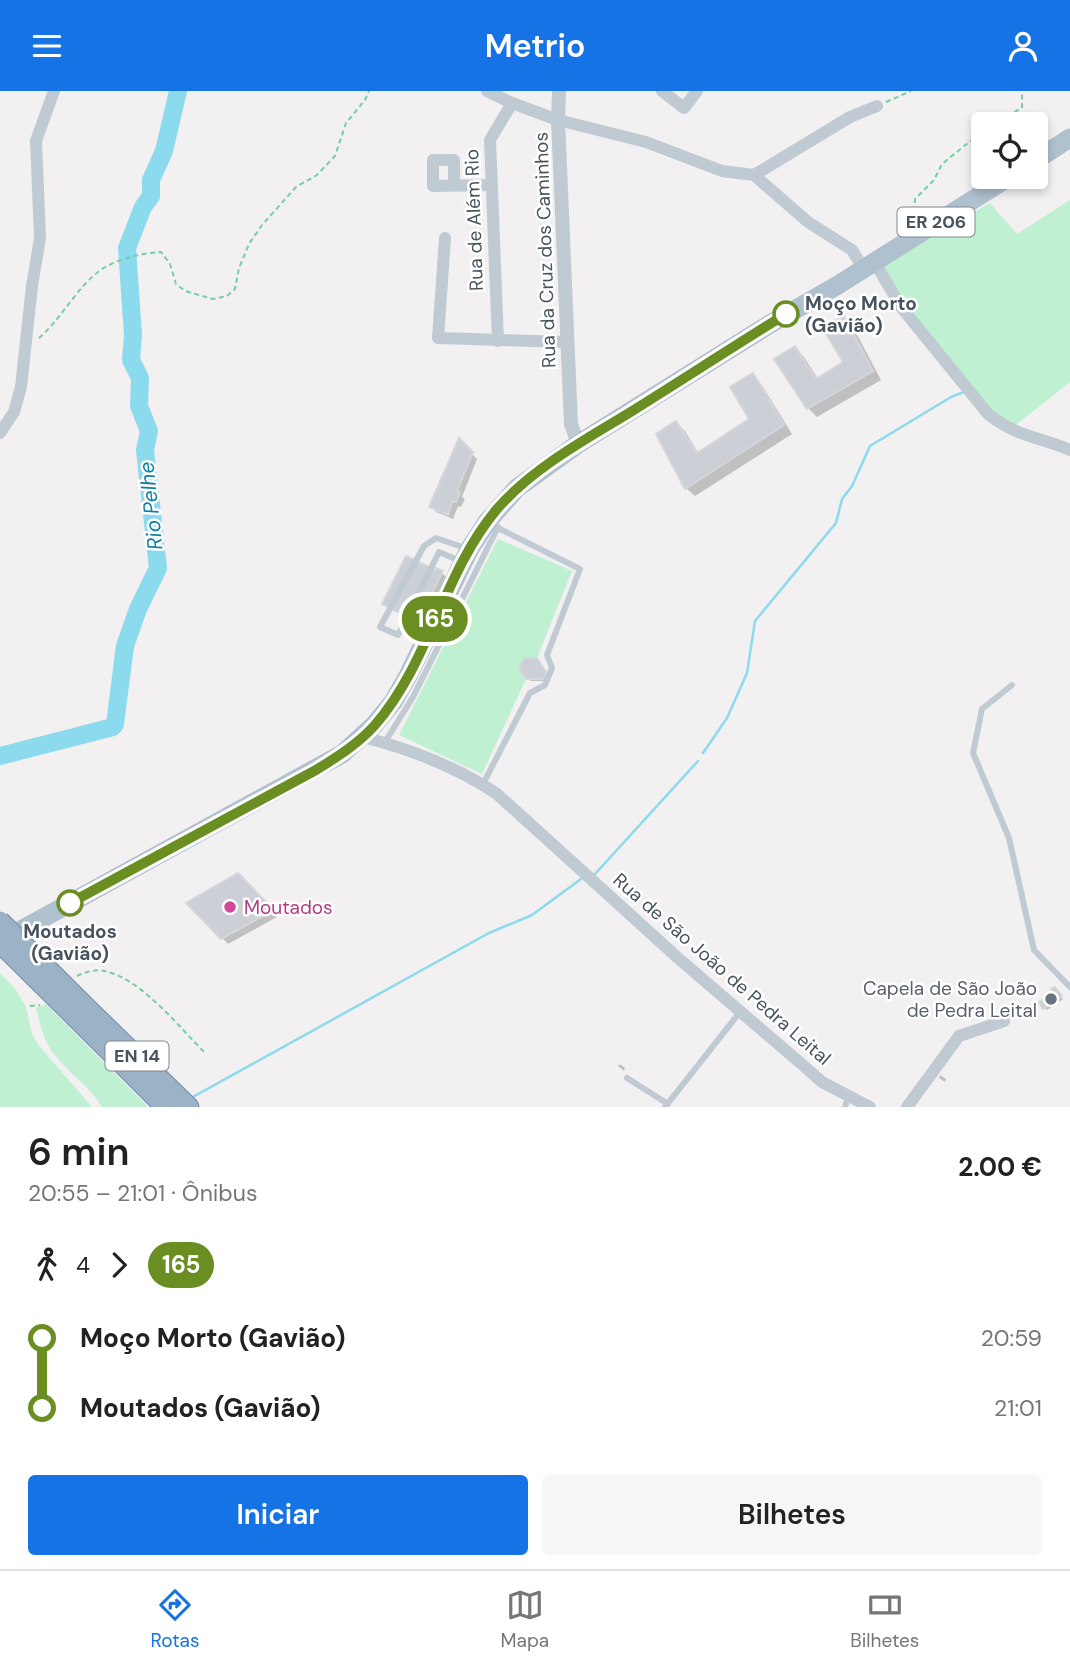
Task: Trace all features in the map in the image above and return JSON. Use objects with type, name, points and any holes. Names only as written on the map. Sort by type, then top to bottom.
[{"type":"highway","name":"EN 14","points":[[0,921],[165,1107]]},
{"type":"highway","name":"EN 14","points":[[0,942],[189,1107]]},
{"type":"main road","points":[[1048,152],[1070,138]]},
{"type":"main road","name":"ER 206","points":[[0,942],[342,754],[363,737],[393,702],[466,556],[517,488],[596,433],[990,189]]},
{"type":"street","points":[[0,433],[18,404],[41,228],[36,141],[54,91]]},
{"type":"street","points":[[487,91],[558,120],[646,142],[722,171],[754,175],[808,222],[869,264],[988,414],[1021,435],[1070,450]]},
{"type":"street","name":"Rua da Cruz dos Caminhos","points":[[559,91],[571,424],[578,445]]},
{"type":"street","points":[[662,91],[684,108],[697,91]]},
{"type":"street","name":"Rua de Além Rio","points":[[498,341],[491,140],[512,103]]},
{"type":"street","points":[[754,175],[850,117],[877,107]]},
{"type":"street","points":[[454,185],[491,185]]},
{"type":"street","points":[[445,238],[438,338],[567,342]]},
{"type":"street","points":[[571,408],[584,429],[596,433]]},
{"type":"street","name":"Rua de São João de Pedra Leital","points":[[363,737],[404,747],[483,784],[497,794],[822,1082],[846,1102],[870,1107]]},
{"type":"street","points":[[907,1107],[959,1036],[1004,1021]]},
{"type":"lane","points":[[385,742],[413,697],[492,524],[580,569],[547,655],[552,668],[545,685],[530,693],[483,784]]},
{"type":"lane","points":[[436,538],[466,556],[439,552],[398,635],[380,627],[424,546],[436,538]]},
{"type":"lane","points":[[1012,685],[982,709],[973,753],[1009,838],[1034,950],[1070,987]]},
{"type":"lane","points":[[627,1078],[666,1105],[740,1012]]},
{"type":"path","points":[[26,349],[57,322],[99,271],[151,253],[161,252],[166,257],[176,283],[185,291],[213,299],[227,296],[235,289],[239,268],[249,244],[262,225],[296,187],[317,175],[334,156],[346,123],[369,91]]},
{"type":"path","points":[[877,107],[911,91]]},
{"type":"path","points":[[1017,112],[1022,108],[1022,91]]},
{"type":"path","points":[[911,238],[915,199],[934,180],[943,163],[971,140]]},
{"type":"path","points":[[77,976],[101,970],[116,974],[144,993],[206,1054]]},
{"type":"path","points":[[30,1006],[45,1003]]},
{"type":"green space","points":[[1070,200],[1070,382],[1013,427],[992,414],[902,299],[884,272],[884,265],[990,203],[1017,234]]},
{"type":"green space","points":[[498,539],[572,571],[537,658],[546,672],[543,679],[526,679],[482,774],[399,735]]},
{"type":"green space","points":[[0,973],[16,990],[26,1007],[32,1034],[39,1046],[92,1107],[0,1107]]},
{"type":"green space","points":[[46,1004],[148,1107],[102,1107],[48,1044],[36,1008]]},
{"type":"building","points":[[844,316],[873,371],[807,409],[774,359],[795,346],[816,379],[843,362],[822,327]]},
{"type":"building","points":[[753,373],[784,425],[685,489],[656,434],[676,421],[697,453],[749,419],[730,387]]},
{"type":"building","points":[[459,438],[473,452],[457,491],[460,492],[456,502],[452,502],[448,515],[429,507]]},
{"type":"building","points":[[406,556],[443,571],[418,621],[382,604]]},
{"type":"building","points":[[524,658],[537,658],[546,672],[543,679],[526,679],[519,669]]},
{"type":"building","name":"Moutados","points":[[238,873],[274,910],[221,939],[186,903]]},
{"type":"building","name":"Capela de São João de Pedra Leital","points":[[1055,987],[1062,996],[1043,1009],[1039,1002],[1054,992],[1051,989]]},
{"type":"waterway","name":"Rio Pelhe","points":[[0,756],[113,727],[125,646],[138,609],[158,568],[145,450],[149,431],[139,406],[140,378],[131,360],[133,335],[127,248],[143,207],[151,196],[151,180],[164,151],[178,91]]},
{"type":"waterway","points":[[703,753],[727,718],[747,673],[755,621],[836,523],[842,499],[852,486],[870,446],[951,397],[964,392]]},
{"type":"waterway","points":[[595,874],[698,761]]},
{"type":"waterway","points":[[191,1098],[489,933],[532,915],[581,879]]},
{"type":"bus line","name":"165","points":[[70,903],[316,770],[363,737],[393,702],[486,522],[517,488],[578,445],[786,314]]},
{"type":"place","name":"Moço Morto (Gavião)","points":[[786,314]]},
{"type":"place","name":"Moutados (Gavião)","points":[[70,903]]},
{"type":"place","name":"Moutados","points":[[230,907]]},
{"type":"place","name":"Capela de São João de Pedra Leital","points":[[1051,999]]}]
